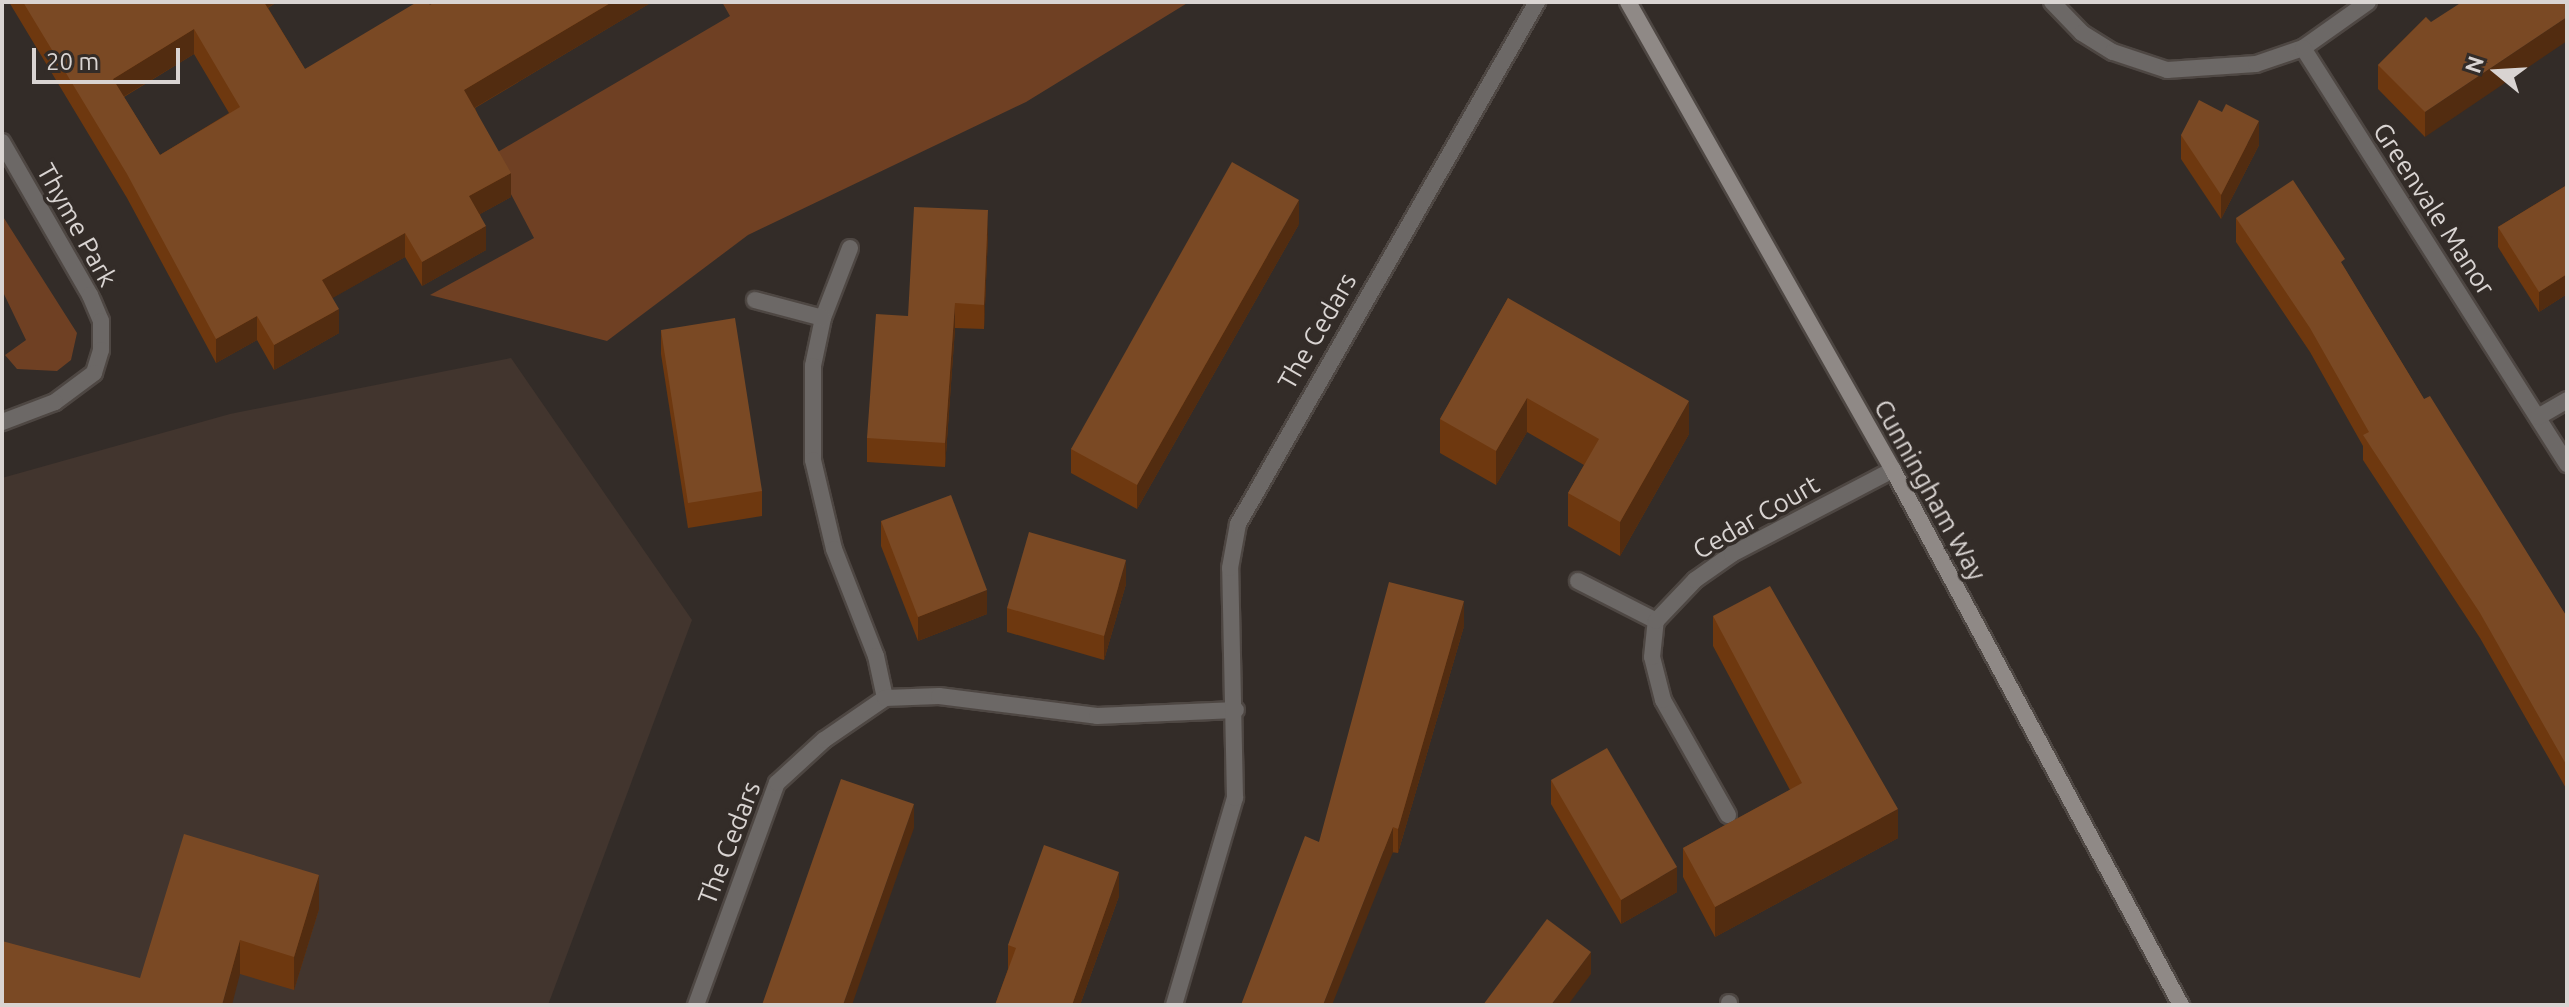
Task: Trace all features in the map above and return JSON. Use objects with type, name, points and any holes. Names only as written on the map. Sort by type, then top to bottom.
[{"type":"street","name":"The Cedars","points":[[1174,1005],[1235,798],[1236,710],[1230,568],[1238,524],[1537,2]]},
{"type":"street","name":"Cunningham Way","points":[[1628,2],[1893,470],[2181,1005]]},
{"type":"street","points":[[2052,2],[2082,33],[2113,52],[2167,70],[2256,64],[2303,48],[2368,2]]},
{"type":"street","name":"Greenvale Manor","points":[[2303,48],[2567,464]]},
{"type":"street","name":"Thyme Park","points":[[2,142],[101,321],[101,350],[94,373],[55,402],[2,422]]},
{"type":"street","points":[[850,248],[823,318],[813,366],[813,460],[834,549],[876,656],[885,698],[939,696],[1097,716],[1236,710]]},
{"type":"street","points":[[755,300],[823,318]]},
{"type":"street","points":[[2538,417],[2567,400]]},
{"type":"street","name":"Cedar Court","points":[[1656,621],[1695,580],[1732,554],[1893,470]]},
{"type":"street","points":[[1578,581],[1656,621],[1652,657],[1663,700],[1728,815]]},
{"type":"street","name":"The Cedars","points":[[696,1005],[777,783],[824,740],[885,698]]},
{"type":"shaded area","points":[[722,2],[1189,2],[1026,102],[748,235],[607,341],[430,295],[534,238],[491,156],[730,16]]},
{"type":"shaded area","points":[[2,215],[77,333],[71,360],[57,371],[17,369],[5,355],[26,340],[2,290]]},
{"type":"shaded area","points":[[511,358],[692,620],[548,1005],[2,1005],[2,478],[230,414]]},
{"type":"building","points":[[23,2],[264,2],[305,69],[417,2],[428,2],[430,5],[435,2],[612,2],[464,90],[511,173],[469,196],[486,226],[422,262],[405,233],[364,256],[322,280],[339,309],[274,345],[257,316],[216,339],[127,174]],"holes":[[[194,29],[240,107],[160,155],[113,79]]]},
{"type":"building","points":[[2462,2],[2567,2],[2567,17],[2425,112],[2378,65],[2426,17],[2431,22]]},
{"type":"building","points":[[2199,100],[2222,112],[2226,104],[2259,121],[2221,195],[2181,135]]},
{"type":"building","points":[[1232,162],[1299,200],[1137,485],[1071,449]]},
{"type":"building","points":[[2293,180],[2345,259],[2341,262],[2424,399],[2430,396],[2567,617],[2567,766],[2480,613],[2363,435],[2369,432],[2310,328],[2236,218]]},
{"type":"building","points":[[2567,185],[2567,274],[2539,292],[2498,227]]},
{"type":"building","points":[[914,207],[988,210],[984,305],[955,303],[945,443],[867,438],[876,314],[908,316]]},
{"type":"building","points":[[1508,298],[1689,401],[1620,522],[1568,493],[1599,439],[1527,398],[1496,451],[1440,419]]},
{"type":"building","points":[[735,318],[762,491],[688,503],[661,330]]},
{"type":"building","points":[[951,495],[987,590],[918,617],[881,521]]},
{"type":"building","points":[[1029,532],[1126,560],[1104,636],[1007,608]]},
{"type":"building","points":[[1389,582],[1464,601],[1398,829],[1393,827],[1323,1005],[1241,1005],[1305,836],[1319,842]]},
{"type":"building","points":[[1770,586],[1898,809],[1715,907],[1683,848],[1802,783],[1713,616]]},
{"type":"building","points":[[1607,748],[1677,867],[1621,900],[1551,780]]},
{"type":"building","points":[[841,779],[914,804],[843,1005],[762,1005]]},
{"type":"building","points":[[184,834],[319,875],[294,957],[240,940],[222,1005],[2,1005],[2,941],[140,978]]},
{"type":"building","points":[[1044,845],[1119,872],[1072,1005],[995,1005],[1016,948],[1008,945]]},
{"type":"building","points":[[1547,919],[1591,952],[1551,1005],[1483,1005]]}]
